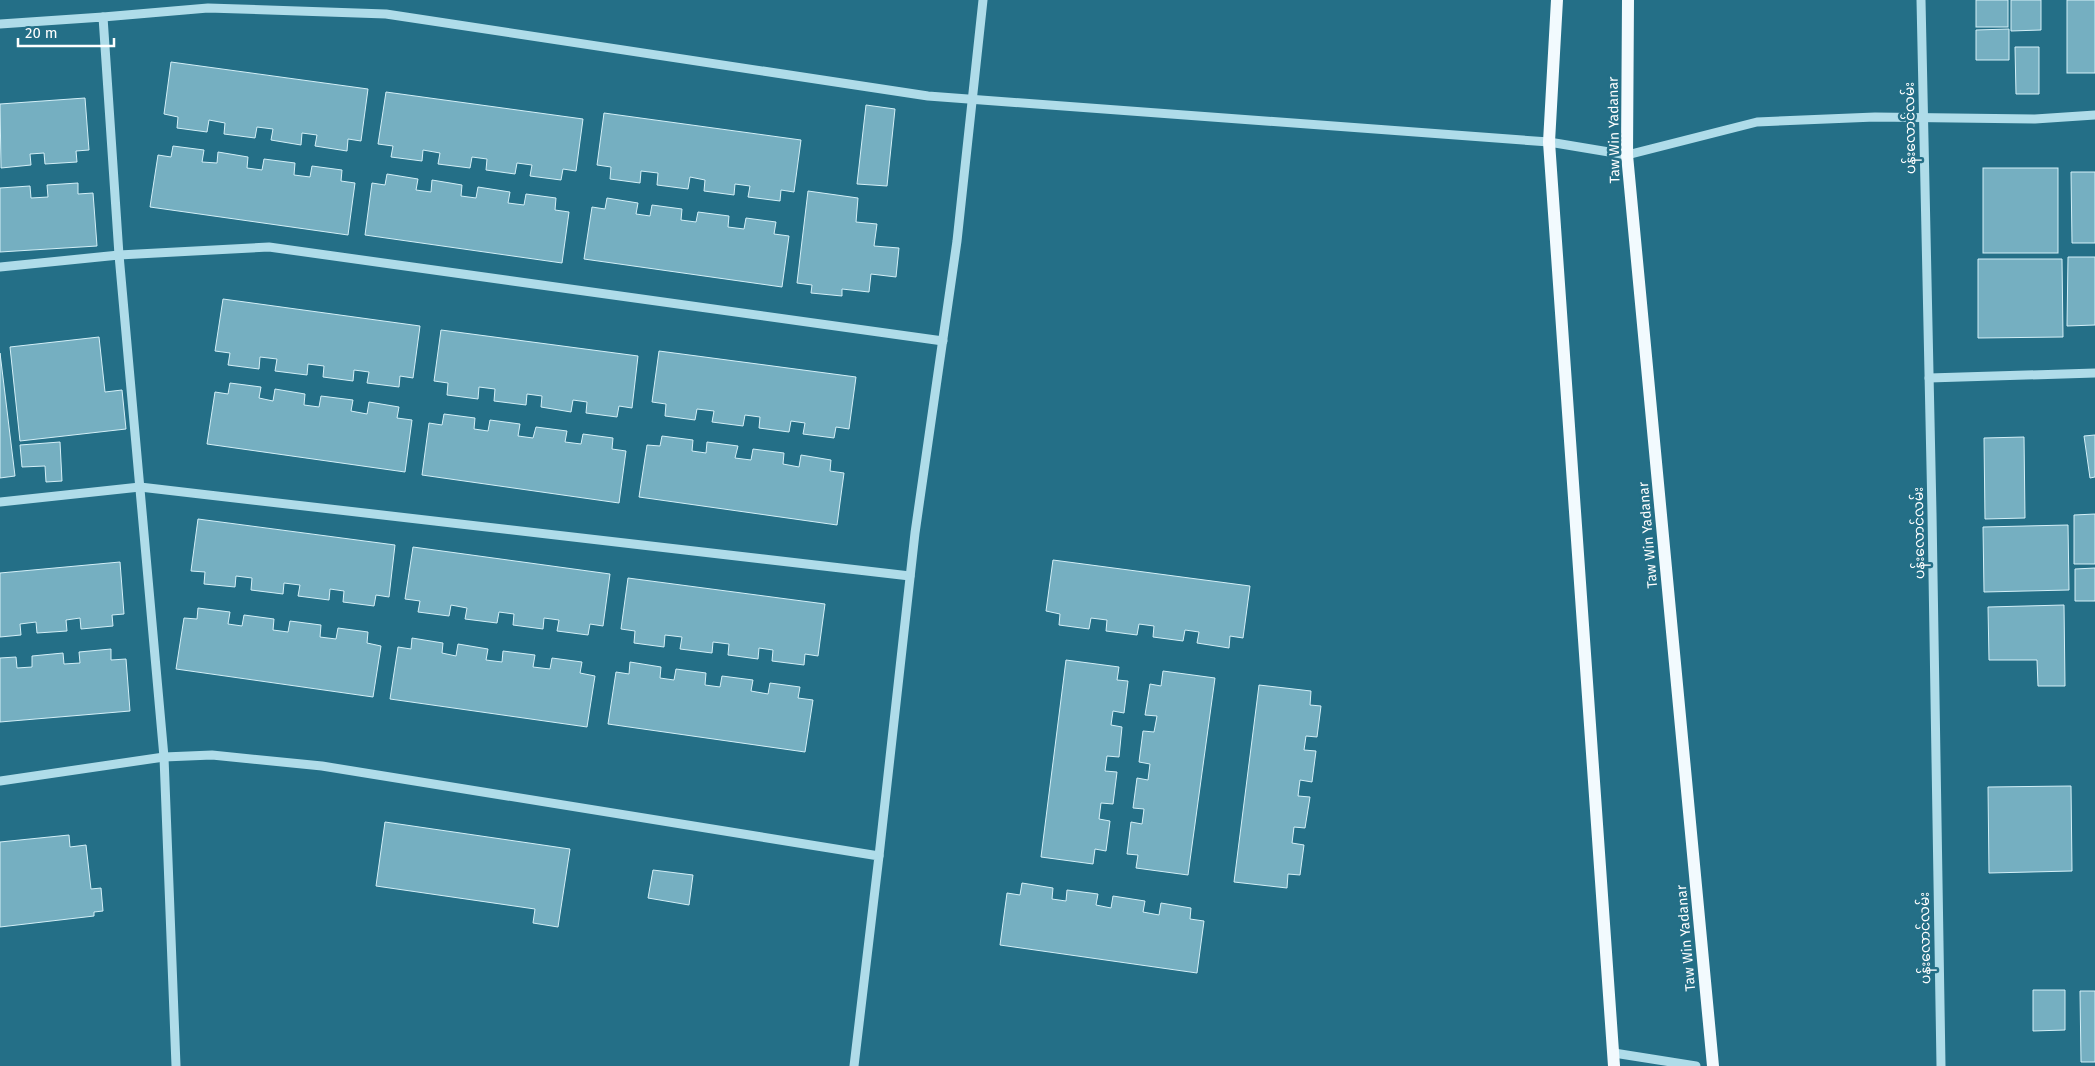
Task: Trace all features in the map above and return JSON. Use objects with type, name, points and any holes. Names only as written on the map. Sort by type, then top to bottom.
[{"type":"main road","points":[[1557,0],[1548,142],[1614,1060]]},
{"type":"main road","name":"Taw Win Yadanar","points":[[1628,0],[1627,155],[1713,1066]]},
{"type":"street","points":[[854,1066],[910,576],[958,241],[983,0]]},
{"type":"street","name":"ပန်းလောင်လမ်း","points":[[1921,0],[1941,1066]]},
{"type":"street","points":[[0,24],[208,8],[386,14],[928,96],[1548,142],[1627,155],[1757,122],[1875,117],[2035,119],[2095,114]]},
{"type":"street","points":[[104,17],[119,255],[164,756],[176,1066]]},
{"type":"street","points":[[0,267],[119,255],[269,247],[943,341]]},
{"type":"street","points":[[1929,378],[2095,373]]},
{"type":"street","points":[[0,502],[140,487],[910,576]]},
{"type":"street","points":[[0,780],[164,756],[212,754],[322,766],[879,856]]},
{"type":"street","points":[[1614,1060],[1696,1066]]},
{"type":"building","points":[[1976,0],[2008,0],[2008,27],[1976,27]]},
{"type":"building","points":[[2011,0],[2041,0],[2041,30],[2011,31]]},
{"type":"building","points":[[2067,0],[2095,0],[2095,73],[2067,73]]},
{"type":"building","points":[[2009,29],[2009,60],[1976,60],[1976,30]]},
{"type":"building","points":[[2015,47],[2039,47],[2039,94],[2016,94]]},
{"type":"building","points":[[171,62],[368,89],[361,141],[348,139],[347,151],[315,146],[317,135],[302,133],[301,145],[271,140],[273,129],[257,127],[255,138],[224,134],[225,123],[209,120],[207,132],[177,128],[178,117],[164,114]]},
{"type":"building","points":[[386,92],[583,119],[576,171],[563,169],[561,180],[530,176],[532,165],[517,163],[515,174],[486,170],[487,159],[472,157],[470,168],[438,164],[440,153],[423,150],[422,161],[391,157],[393,146],[378,144]]},
{"type":"building","points":[[85,98],[89,150],[76,151],[77,162],[45,164],[44,153],[30,154],[31,165],[1,168],[0,104]]},
{"type":"building","points":[[866,105],[895,109],[887,186],[857,184]]},
{"type":"building","points":[[604,113],[801,140],[794,192],[781,190],[780,201],[748,197],[750,186],[735,184],[734,195],[704,191],[705,180],[690,177],[688,189],[657,185],[658,173],[641,171],[640,183],[610,179],[611,167],[597,165]]},
{"type":"building","points":[[173,146],[204,150],[202,162],[217,163],[218,152],[248,157],[247,168],[262,170],[264,159],[295,163],[294,175],[310,177],[312,166],[342,170],[341,181],[355,183],[348,235],[150,207],[158,155],[171,157]]},
{"type":"building","points":[[1983,168],[2058,168],[2058,253],[1983,253]]},
{"type":"building","points":[[2071,172],[2095,172],[2095,243],[2072,243]]},
{"type":"building","points":[[387,174],[418,179],[416,190],[431,192],[432,180],[462,185],[461,196],[476,198],[478,187],[510,192],[508,203],[524,205],[526,194],[556,198],[555,210],[569,212],[562,263],[365,235],[372,183],[385,185]]},
{"type":"building","points":[[78,183],[78,194],[93,193],[97,246],[0,252],[0,188],[30,186],[31,198],[48,197],[47,185]]},
{"type":"building","points":[[808,191],[858,198],[856,222],[877,224],[874,246],[899,248],[896,277],[871,274],[869,292],[842,289],[842,296],[811,293],[812,285],[797,283]]},
{"type":"building","points":[[607,198],[638,203],[636,214],[650,216],[652,205],[682,209],[681,220],[696,222],[698,212],[729,216],[728,227],[744,229],[746,218],[776,222],[774,234],[789,236],[782,287],[584,259],[592,207],[605,209]]},
{"type":"building","points":[[2068,257],[2095,257],[2095,325],[2067,326]]},
{"type":"building","points":[[1978,259],[2062,259],[2063,337],[1978,338]]},
{"type":"building","points":[[223,299],[420,326],[413,378],[400,376],[399,387],[367,383],[369,372],[354,370],[353,381],[323,377],[324,366],[308,364],[307,375],[275,371],[277,359],[260,357],[259,369],[228,365],[230,353],[215,351]]},
{"type":"building","points":[[441,330],[638,356],[632,408],[619,406],[617,417],[586,413],[587,402],[573,400],[571,412],[541,407],[542,396],[527,394],[526,405],[494,401],[495,389],[479,387],[478,399],[447,395],[448,383],[434,381]]},
{"type":"building","points":[[99,337],[105,392],[122,390],[126,429],[20,441],[10,347]]},
{"type":"building","points":[[659,351],[856,377],[849,429],[836,427],[834,438],[803,434],[805,423],[791,421],[789,432],[759,428],[760,417],[745,415],[743,426],[712,422],[714,411],[697,409],[695,420],[665,416],[666,404],[652,402]]},
{"type":"building","points":[[0,353],[15,476],[0,478]]},
{"type":"building","points":[[230,383],[261,387],[259,398],[273,401],[275,389],[305,394],[304,405],[319,407],[321,396],[353,400],[351,411],[367,414],[369,402],[399,407],[397,418],[412,420],[405,472],[207,444],[215,392],[228,394]]},
{"type":"building","points":[[444,414],[475,418],[474,429],[488,431],[490,420],[520,424],[518,436],[533,438],[536,427],[567,431],[565,442],[581,444],[583,434],[613,438],[612,449],[626,451],[619,503],[422,475],[429,423],[442,425]]},
{"type":"building","points":[[2095,435],[2095,477],[2090,478],[2084,436]]},
{"type":"building","points":[[662,436],[693,440],[692,451],[706,453],[707,442],[738,446],[735,458],[751,460],[753,449],[784,453],[783,464],[799,467],[801,455],[831,460],[830,471],[844,473],[837,525],[639,497],[647,445],[660,446]]},
{"type":"building","points":[[2024,437],[2025,518],[1985,519],[1984,438]]},
{"type":"building","points":[[60,442],[62,481],[46,482],[45,466],[22,467],[20,445]]},
{"type":"building","points":[[2095,514],[2095,564],[2074,564],[2074,515]]},
{"type":"building","points":[[198,519],[395,545],[389,597],[376,595],[374,606],[343,602],[344,591],[330,589],[329,600],[298,596],[300,585],[284,583],[283,594],[251,590],[252,578],[236,576],[235,587],[204,584],[205,572],[191,571]]},
{"type":"building","points":[[2068,525],[2069,590],[1984,592],[1983,527]]},
{"type":"building","points":[[413,547],[610,574],[603,626],[590,624],[588,635],[557,631],[559,620],[544,618],[543,629],[513,625],[514,614],[499,612],[497,623],[465,619],[467,608],[451,605],[449,616],[418,612],[420,601],[405,599]]},
{"type":"building","points":[[1053,560],[1250,586],[1243,638],[1230,636],[1229,648],[1197,643],[1199,632],[1185,630],[1183,641],[1153,637],[1154,626],[1139,624],[1137,635],[1106,631],[1107,620],[1091,618],[1089,629],[1059,625],[1060,614],[1046,611]]},
{"type":"building","points":[[120,562],[124,614],[112,615],[113,626],[81,629],[80,618],[66,620],[67,631],[37,633],[36,622],[20,624],[21,635],[0,637],[0,573]]},
{"type":"building","points":[[2095,568],[2095,601],[2075,601],[2075,569]]},
{"type":"building","points":[[628,578],[825,604],[818,656],[805,654],[804,665],[772,661],[773,650],[759,648],[758,659],[728,655],[729,644],[713,642],[712,653],[680,649],[682,637],[665,635],[664,647],[634,643],[635,631],[621,629]]},
{"type":"building","points":[[2064,605],[2065,686],[2038,686],[2037,660],[1989,660],[1988,607]]},
{"type":"building","points":[[198,608],[230,612],[228,624],[242,626],[244,615],[274,619],[273,630],[288,632],[290,621],[321,625],[320,637],[336,639],[338,628],[368,632],[367,643],[381,646],[373,697],[176,669],[184,618],[197,619]]},
{"type":"building","points":[[412,638],[443,643],[442,653],[456,656],[458,644],[488,649],[486,660],[502,662],[503,651],[535,655],[533,667],[550,669],[552,658],[582,662],[580,673],[595,676],[587,727],[390,699],[398,647],[411,649]]},
{"type":"building","points":[[111,649],[111,660],[126,659],[130,711],[0,722],[0,658],[16,657],[17,668],[32,667],[32,656],[63,653],[64,664],[80,663],[79,652]]},
{"type":"building","points":[[1066,660],[1119,667],[1117,680],[1128,681],[1124,713],[1113,711],[1111,725],[1122,727],[1119,757],[1107,756],[1105,771],[1117,772],[1113,804],[1101,803],[1099,819],[1110,821],[1106,851],[1095,849],[1093,864],[1041,857]]},
{"type":"building","points":[[630,662],[661,667],[660,678],[674,680],[676,669],[706,673],[705,685],[720,687],[722,676],[753,680],[751,691],[768,694],[770,683],[800,687],[798,698],[813,700],[805,752],[608,724],[616,672],[629,674]]},
{"type":"building","points":[[1163,671],[1215,678],[1188,875],[1136,868],[1138,855],[1127,854],[1131,822],[1142,824],[1144,809],[1133,808],[1137,778],[1148,780],[1150,764],[1139,762],[1143,731],[1154,732],[1157,716],[1145,715],[1150,684],[1161,686]]},
{"type":"building","points":[[1259,685],[1311,691],[1310,705],[1321,706],[1317,737],[1306,736],[1304,750],[1316,751],[1312,782],[1300,780],[1298,796],[1310,797],[1305,828],[1294,827],[1292,843],[1304,845],[1300,875],[1288,874],[1287,888],[1234,882]]},
{"type":"building","points":[[2071,786],[2072,871],[1989,873],[1988,787]]},
{"type":"building","points":[[385,822],[570,849],[558,927],[533,923],[535,909],[376,886]]},
{"type":"building","points":[[69,835],[70,847],[86,845],[91,889],[101,888],[103,911],[94,912],[94,916],[0,927],[0,842]]},
{"type":"building","points":[[653,870],[693,875],[689,905],[648,898]]},
{"type":"building","points":[[1022,883],[1053,888],[1052,899],[1066,901],[1067,890],[1098,894],[1096,905],[1111,908],[1113,896],[1145,901],[1143,912],[1159,915],[1161,903],[1191,908],[1190,919],[1204,921],[1197,973],[1000,945],[1007,893],[1020,895]]},
{"type":"building","points":[[2033,990],[2065,990],[2065,1030],[2033,1031]]},
{"type":"building","points":[[2080,991],[2095,991],[2095,1062],[2081,1062]]}]
